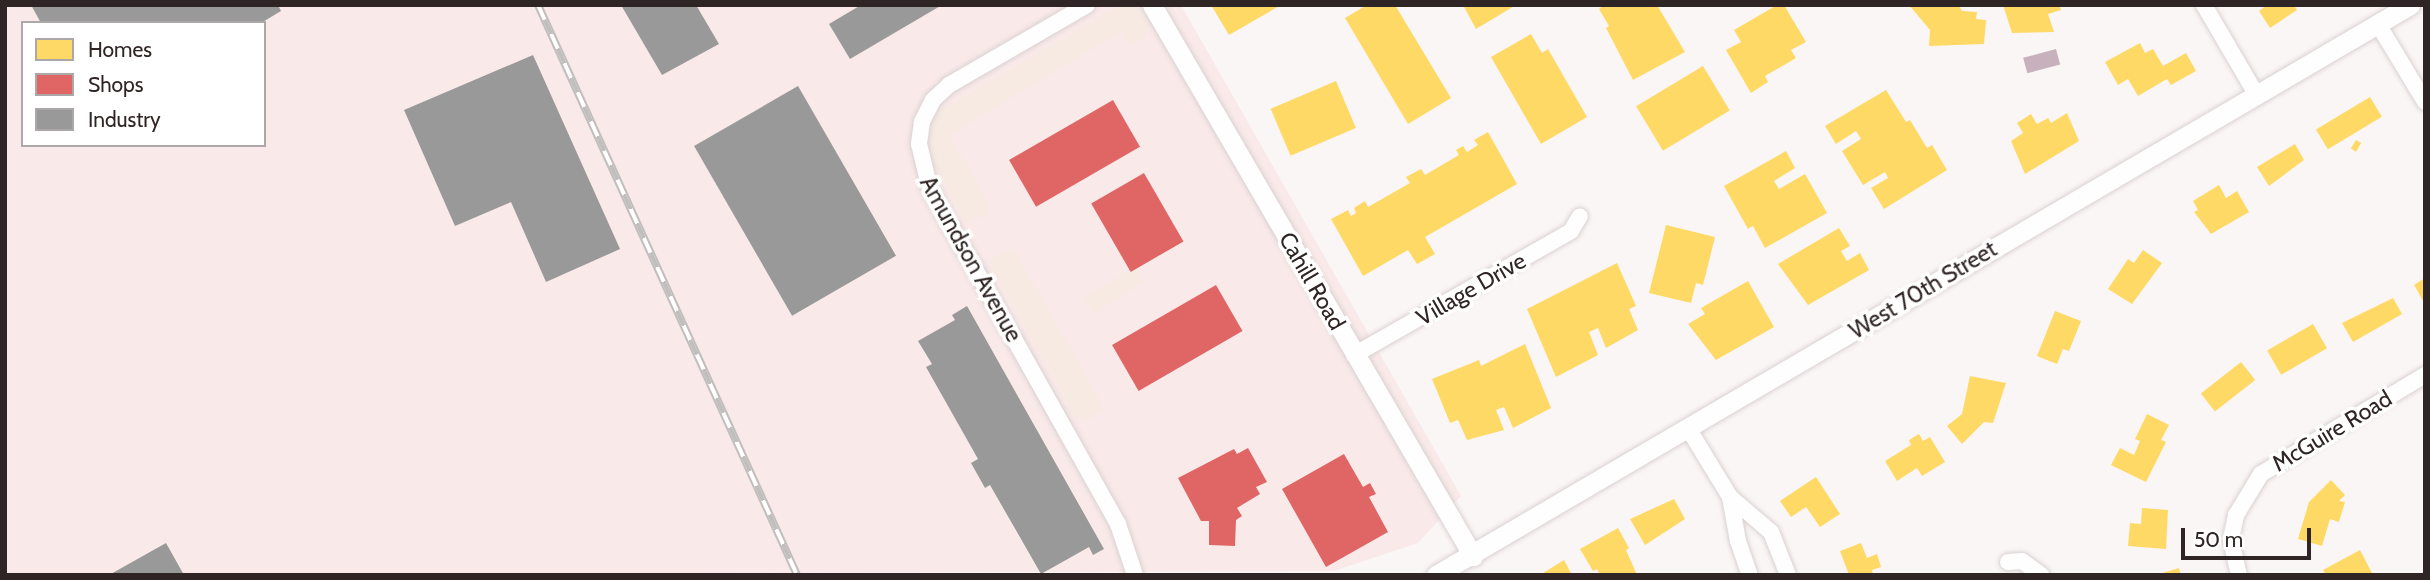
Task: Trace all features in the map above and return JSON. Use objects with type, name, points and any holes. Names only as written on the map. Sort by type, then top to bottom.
[{"type":"street","name":"Amundson Avenue","points":[[1087,5],[949,85],[933,100],[922,122],[919,144],[930,189],[1118,524],[1135,575]]},
{"type":"street","name":"Cahill Road","points":[[1152,5],[1473,556]]},
{"type":"street","points":[[2204,5],[2256,94]]},
{"type":"street","name":"West 70th Street","points":[[1436,575],[1473,556],[2410,5]]},
{"type":"street","points":[[2378,24],[2425,102]]},
{"type":"street","name":"Village Drive","points":[[1354,355],[1571,232],[1580,216]]},
{"type":"street","name":"McGuire Road","points":[[2239,575],[2231,539],[2236,515],[2261,474],[2425,375]]},
{"type":"street","points":[[1688,428],[1730,497],[1771,532],[1788,575]]},
{"type":"street","points":[[1730,497],[1738,541],[1751,575]]},
{"type":"street","points":[[2008,562],[2022,561],[2040,575]]},
{"type":"shaded area","points":[[5,5],[1181,5],[1461,496],[1418,543],[1334,571],[5,575]]},
{"type":"shaded area","points":[[1120,5],[1140,8],[1150,25],[1145,37],[1129,47],[1121,32],[950,135],[991,208],[987,215],[965,222],[927,149],[931,124],[939,111]]},
{"type":"shaded area","points":[[2056,49],[2060,64],[2027,73],[2023,58]]},
{"type":"shaded area","points":[[1008,249],[1015,251],[1102,403],[1103,411],[1088,420],[1077,419],[992,269],[990,261]]},
{"type":"shaded area","points":[[1131,269],[1137,269],[1144,282],[1094,314],[1084,298]]},
{"type":"building: Homes","points":[[1211,5],[1281,5],[1229,35]]},
{"type":"building: Homes","points":[[1367,5],[1395,5],[1451,98],[1408,124],[1345,18]]},
{"type":"building: Homes","points":[[1463,5],[1516,5],[1476,29]]},
{"type":"building: Homes","points":[[1605,5],[1657,5],[1685,52],[1633,80],[1606,28],[1609,26],[1599,9]]},
{"type":"building: Homes","points":[[1777,5],[1784,5],[1806,42],[1791,50],[1796,58],[1765,76],[1768,82],[1751,93],[1726,50],[1741,42],[1734,30]]},
{"type":"building: Homes","points":[[1909,5],[1959,5],[1962,11],[1977,12],[1976,19],[1986,20],[1984,44],[1929,46],[1930,30]]},
{"type":"building: Homes","points":[[2003,5],[2059,5],[2061,10],[2048,14],[2054,32],[2012,33]]},
{"type":"building: Homes","points":[[2267,5],[2294,5],[2297,10],[2270,28],[2259,11]]},
{"type":"building: Homes","points":[[1531,34],[1542,53],[1548,49],[1587,117],[1541,144],[1491,57]]},
{"type":"building: Homes","points":[[2140,43],[2145,53],[2153,49],[2163,66],[2186,53],[2196,71],[2171,85],[2167,79],[2138,96],[2128,79],[2118,85],[2105,62]]},
{"type":"building: Homes","points":[[1703,66],[1730,111],[1663,151],[1636,106]]},
{"type":"building: Homes","points":[[1336,81],[1356,128],[1291,156],[1271,109]]},
{"type":"building: Homes","points":[[1886,90],[1906,122],[1910,120],[1927,148],[1932,145],[1947,170],[1884,209],[1871,188],[1888,178],[1885,172],[1863,185],[1842,151],[1861,139],[1856,131],[1836,144],[1825,126]]},
{"type":"building: Homes","points":[[2370,97],[2382,117],[2328,149],[2316,129]]},
{"type":"building: Homes","points":[[2067,113],[2079,141],[2025,174],[2011,141],[2023,133],[2017,123],[2031,114],[2037,124],[2048,118],[2051,123]]},
{"type":"building: Homes","points":[[1488,132],[1517,184],[1425,237],[1435,254],[1417,264],[1408,250],[1363,276],[1331,219],[1348,210],[1351,216],[1356,213],[1354,208],[1365,201],[1368,207],[1410,183],[1406,177],[1421,169],[1425,175],[1459,155],[1456,150],[1463,146],[1467,152],[1478,145],[1474,140]]},
{"type":"building: Homes","points":[[2356,140],[2361,143],[2356,152],[2351,149]]},
{"type":"building: Homes","points":[[2295,144],[2304,160],[2269,186],[2257,167]]},
{"type":"building: Homes","points":[[1786,151],[1795,168],[1774,181],[1779,189],[1805,174],[1827,213],[1765,248],[1753,226],[1748,229],[1724,186]]},
{"type":"building: Homes","points":[[2219,185],[2226,198],[2237,191],[2249,212],[2211,234],[2194,212],[2198,210],[2193,201]]},
{"type":"building: Homes","points":[[1666,225],[1715,237],[1703,285],[1696,283],[1691,303],[1649,293]]},
{"type":"building: Homes","points":[[1839,228],[1850,246],[1841,251],[1847,261],[1860,253],[1869,270],[1808,305],[1778,264]]},
{"type":"building: Homes","points":[[2143,250],[2162,263],[2132,304],[2108,289],[2128,259],[2134,263]]},
{"type":"building: Homes","points":[[1617,263],[1636,306],[1629,309],[1638,330],[1606,348],[1598,328],[1589,332],[1598,355],[1556,377],[1527,309]]},
{"type":"building: Homes","points":[[2425,278],[2425,304],[2414,285]]},
{"type":"building: Homes","points":[[1748,281],[1774,327],[1716,360],[1688,324],[1705,314],[1701,308]]},
{"type":"building: Homes","points":[[2393,298],[2402,314],[2353,342],[2342,323]]},
{"type":"building: Homes","points":[[2055,311],[2081,321],[2069,351],[2063,349],[2057,364],[2037,356]]},
{"type":"building: Homes","points":[[2313,324],[2327,348],[2281,375],[2267,351]]},
{"type":"building: Homes","points":[[1525,344],[1551,408],[1513,428],[1504,407],[1496,410],[1504,430],[1467,440],[1458,420],[1450,423],[1432,379],[1479,360],[1481,366]]},
{"type":"building: Homes","points":[[2241,362],[2255,380],[2215,412],[2201,393]]},
{"type":"building: Homes","points":[[1970,376],[2006,383],[1993,423],[1984,422],[1962,444],[1947,426],[1962,414]]},
{"type":"building: Homes","points":[[2147,414],[2169,425],[2161,440],[2166,442],[2146,482],[2111,465],[2120,448],[2134,455],[2140,441],[2135,439]]},
{"type":"building: Homes","points":[[1919,434],[1923,441],[1930,437],[1945,462],[1922,476],[1917,468],[1897,481],[1885,461],[1911,445],[1909,440]]},
{"type":"building: Homes","points":[[1816,477],[1840,514],[1820,527],[1806,507],[1791,517],[1780,501]]},
{"type":"building: Homes","points":[[2331,480],[2345,495],[2339,501],[2345,502],[2339,522],[2330,519],[2322,546],[2298,539],[2309,502]]},
{"type":"building: Homes","points":[[1674,499],[1685,519],[1645,545],[1630,519]]},
{"type":"building: Homes","points":[[2142,508],[2168,510],[2166,549],[2128,546],[2130,523],[2141,524]]},
{"type":"building: Homes","points":[[1618,528],[1629,548],[1626,550],[1637,575],[1600,575],[1597,569],[1593,571],[1580,549]]},
{"type":"building: Homes","points":[[1861,543],[1867,558],[1877,554],[1881,567],[1872,570],[1873,575],[1849,575],[1840,551]]},
{"type":"building: Homes","points":[[2360,550],[2373,575],[2326,575],[2323,570]]},
{"type":"building: Homes","points":[[1564,560],[1572,575],[1540,575]]},
{"type":"building: Homes","points":[[2179,568],[2181,575],[2159,575],[2159,574]]},
{"type":"building: Shops","points":[[1113,100],[1140,147],[1036,207],[1009,160]]},
{"type":"building: Shops","points":[[1144,173],[1184,241],[1131,272],[1091,204]]},
{"type":"building: Shops","points":[[1216,285],[1242,331],[1139,391],[1112,345]]},
{"type":"building: Shops","points":[[1248,448],[1267,482],[1256,487],[1260,494],[1237,508],[1242,516],[1236,520],[1235,546],[1209,545],[1209,521],[1201,521],[1178,478],[1234,449],[1237,454]]},
{"type":"building: Shops","points":[[1344,454],[1363,487],[1370,483],[1376,494],[1369,497],[1388,532],[1326,567],[1282,489]]},
{"type":"building: Industry","points":[[31,5],[278,5],[281,11],[264,21],[40,21]]},
{"type":"building: Industry","points":[[621,5],[696,5],[719,44],[662,75]]},
{"type":"building: Industry","points":[[861,5],[942,5],[850,59],[829,24]]},
{"type":"building: Industry","points":[[533,55],[620,249],[546,282],[511,202],[455,226],[404,110]]},
{"type":"building: Industry","points":[[798,86],[896,256],[792,316],[694,146]]},
{"type":"building: Industry","points":[[967,306],[1104,549],[1093,555],[1089,547],[1041,574],[990,485],[985,488],[971,463],[978,459],[926,367],[932,364],[918,341],[955,320],[952,315]]},
{"type":"building: Industry","points":[[166,543],[184,575],[109,575]]},
{"type":"railway","points":[[538,5],[797,575]]}]
